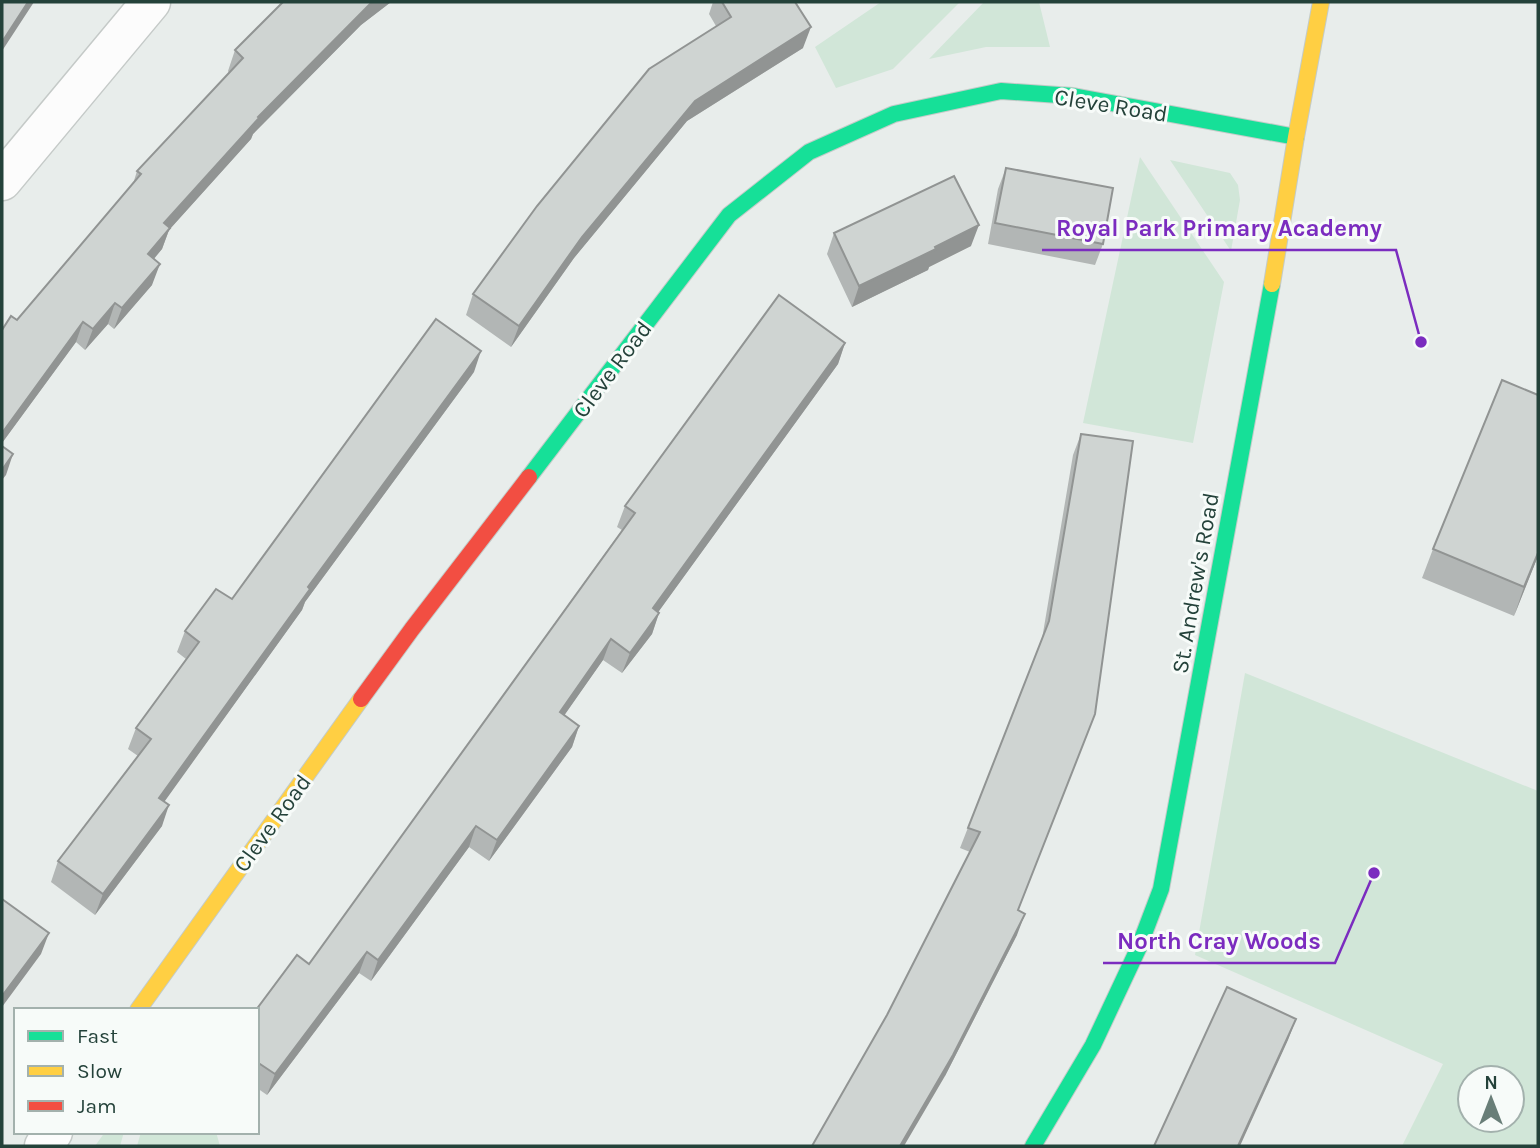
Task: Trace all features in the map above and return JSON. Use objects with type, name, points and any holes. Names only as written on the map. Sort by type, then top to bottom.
[{"type":"street","points":[[2,181],[151,2]]},
{"type":"street","name":"St. Andrew's Road","points":[[1033,1146],[1093,1045],[1139,947],[1161,889],[1267,316],[1321,2]]},
{"type":"street","name":"Cleve Road","points":[[139,1008],[412,629],[729,215],[809,152],[894,114],[1001,91],[1073,96],[1296,137]]},
{"type":"green space","points":[[881,2],[960,2],[893,69],[836,88],[815,47]]},
{"type":"green space","points":[[984,2],[1039,2],[1050,47],[986,47],[929,59]]},
{"type":"green space","points":[[1140,157],[1224,282],[1193,443],[1083,423]]},
{"type":"green space","points":[[1170,160],[1230,173],[1238,185],[1240,200],[1231,251]]},
{"type":"green space","points":[[1245,673],[1538,791],[1538,1146],[1402,1146],[1443,1064],[1195,955]]},
{"type":"green space","points":[[104,1134],[123,1134],[120,1146],[95,1146]]},
{"type":"green space","points":[[140,1134],[217,1134],[220,1146],[137,1146]]},
{"type":"building","points":[[2,2],[28,2],[2,42]]},
{"type":"building","points":[[283,2],[372,2],[258,117],[164,223],[170,228],[148,254],[160,264],[122,308],[115,303],[93,329],[83,322],[2,433],[2,330],[11,316],[17,320],[141,174],[137,171],[243,58],[235,50]]},
{"type":"building","points":[[722,2],[795,2],[811,27],[695,101],[582,237],[519,326],[473,294],[537,206],[649,69],[731,17]]},
{"type":"building","points":[[1006,168],[1113,188],[1103,244],[995,223]]},
{"type":"building","points":[[954,176],[979,225],[859,286],[834,233]]},
{"type":"building","points":[[779,295],[845,343],[653,608],[659,613],[630,653],[611,639],[560,712],[579,726],[497,840],[476,826],[378,960],[367,952],[275,1074],[259,1063],[257,1008],[297,955],[309,964],[635,513],[625,506]]},
{"type":"building","points":[[436,319],[481,351],[308,587],[310,589],[159,798],[169,805],[103,894],[58,861],[151,739],[136,728],[199,642],[185,631],[216,589],[232,599]]},
{"type":"building","points":[[1502,380],[1538,395],[1538,553],[1524,587],[1433,549]]},
{"type":"building","points":[[1081,434],[1133,441],[1095,714],[1018,910],[1025,914],[953,1055],[900,1146],[812,1146],[887,1015],[980,832],[968,828],[1049,621]]},
{"type":"building","points":[[2,446],[13,454],[2,470]]},
{"type":"building","points":[[2,899],[49,933],[2,996]]},
{"type":"building","points":[[1227,987],[1296,1019],[1238,1146],[1154,1146]]},
{"type":"traffic: fast","points":[[529,477],[729,215],[809,152],[894,114],[1001,91],[1073,96],[1296,137]]},
{"type":"traffic: fast","points":[[1033,1146],[1093,1045],[1139,947],[1161,889],[1272,284]]},
{"type":"traffic: slow","points":[[1272,284],[1321,2]]},
{"type":"traffic: slow","points":[[139,1008],[361,699]]},
{"type":"traffic: jam","points":[[361,699],[529,477]]},
{"type":"place","name":"Royal Park Primary Academy","points":[[1421,342]]},
{"type":"place","name":"North Cray Woods","points":[[1374,873]]}]
